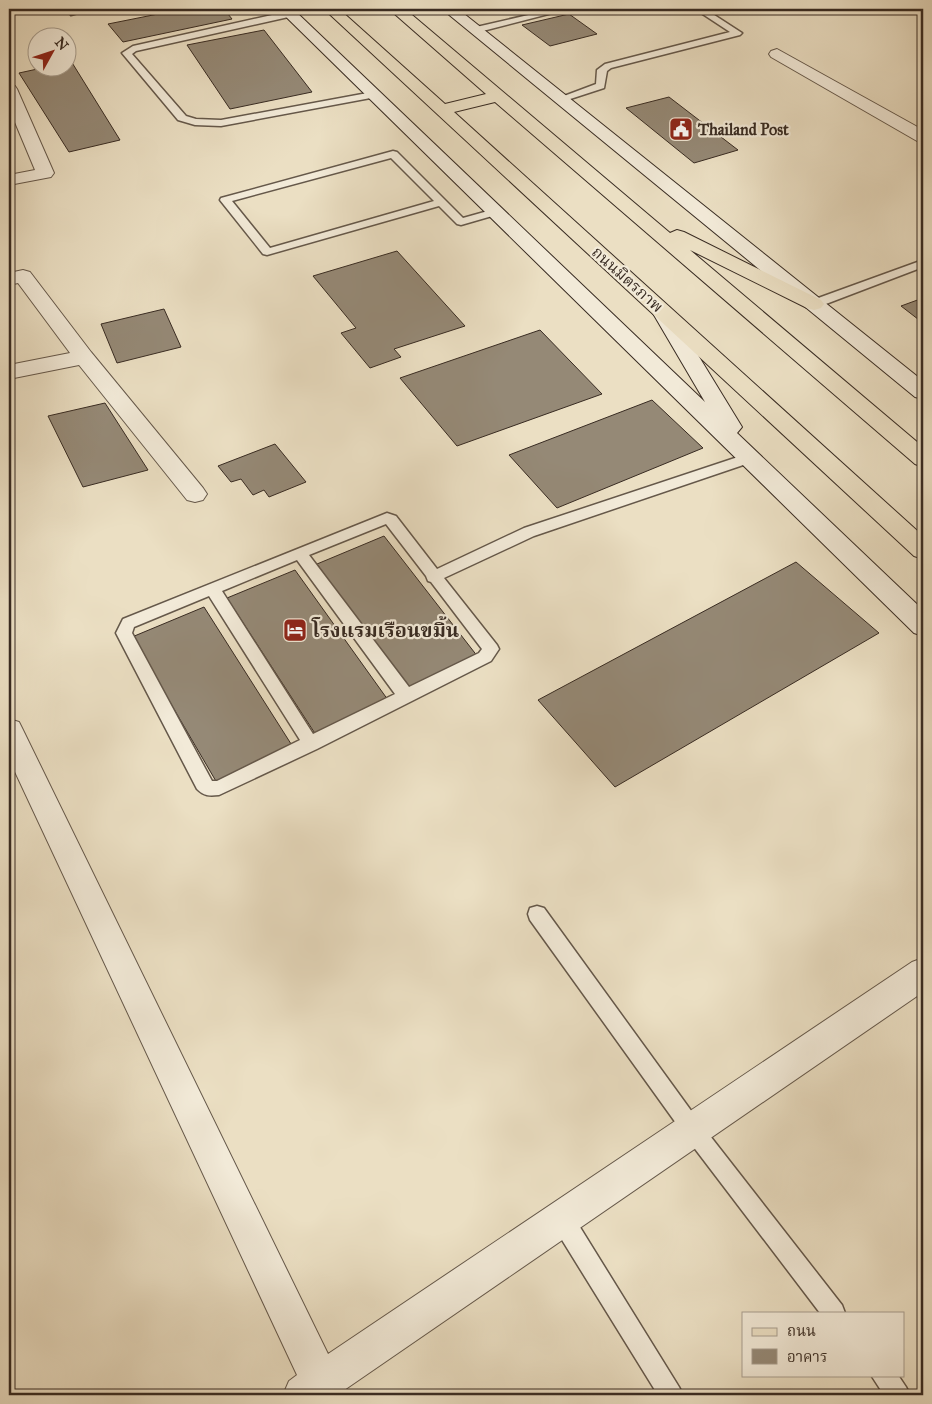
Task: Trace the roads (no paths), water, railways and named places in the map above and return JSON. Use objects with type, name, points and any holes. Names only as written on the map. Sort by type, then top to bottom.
[{"type":"main road","name":"ถนนมิตรภาพ","points":[[331,9],[923,550]]},
{"type":"main road","points":[[396,9],[923,459]]},
{"type":"main road","points":[[449,9],[923,392]]},
{"type":"main road","points":[[287,11],[923,626]]},
{"type":"main road","points":[[778,54],[923,137]]},
{"type":"main road","points":[[9,89],[45,173],[9,180]]},
{"type":"main road","points":[[442,110],[498,96]]},
{"type":"main road","points":[[640,217],[814,304]]},
{"type":"main road","points":[[9,279],[24,276],[84,357],[195,494]]},
{"type":"main road","points":[[662,310],[750,458]]},
{"type":"main road","points":[[9,372],[84,357]]},
{"type":"main road","points":[[9,730],[312,1389],[923,973]]},
{"type":"lane","points":[[475,30],[564,9]]},
{"type":"lane","points":[[560,99],[601,86],[602,70],[608,66],[737,33],[699,9]]},
{"type":"lane","points":[[287,11],[134,49],[128,53],[182,118],[195,122],[221,123],[373,94]]},
{"type":"lane","points":[[441,202],[267,252],[225,200],[393,154],[441,202],[461,222],[495,212]]},
{"type":"lane","points":[[814,304],[923,263]]},
{"type":"lane","points":[[433,576],[529,532],[750,458]]},
{"type":"lane","points":[[387,518],[391,520],[491,648],[485,657],[311,744],[219,788],[208,789],[203,784],[124,633],[128,623],[299,553],[387,518]]},
{"type":"lane","points":[[299,553],[406,696]]},
{"type":"lane","points":[[212,588],[311,744]]},
{"type":"lane","points":[[537,914],[693,1130],[833,1312]]},
{"type":"lane","points":[[562,1219],[671,1395]]},
{"type":"lane","points":[[884,1376],[898,1395]]},
{"type":"place","name":"Thailand Post","points":[[681,129]]},
{"type":"place","name":"โรงแรมเรือนขมิ้น","points":[[295,630]]}]
